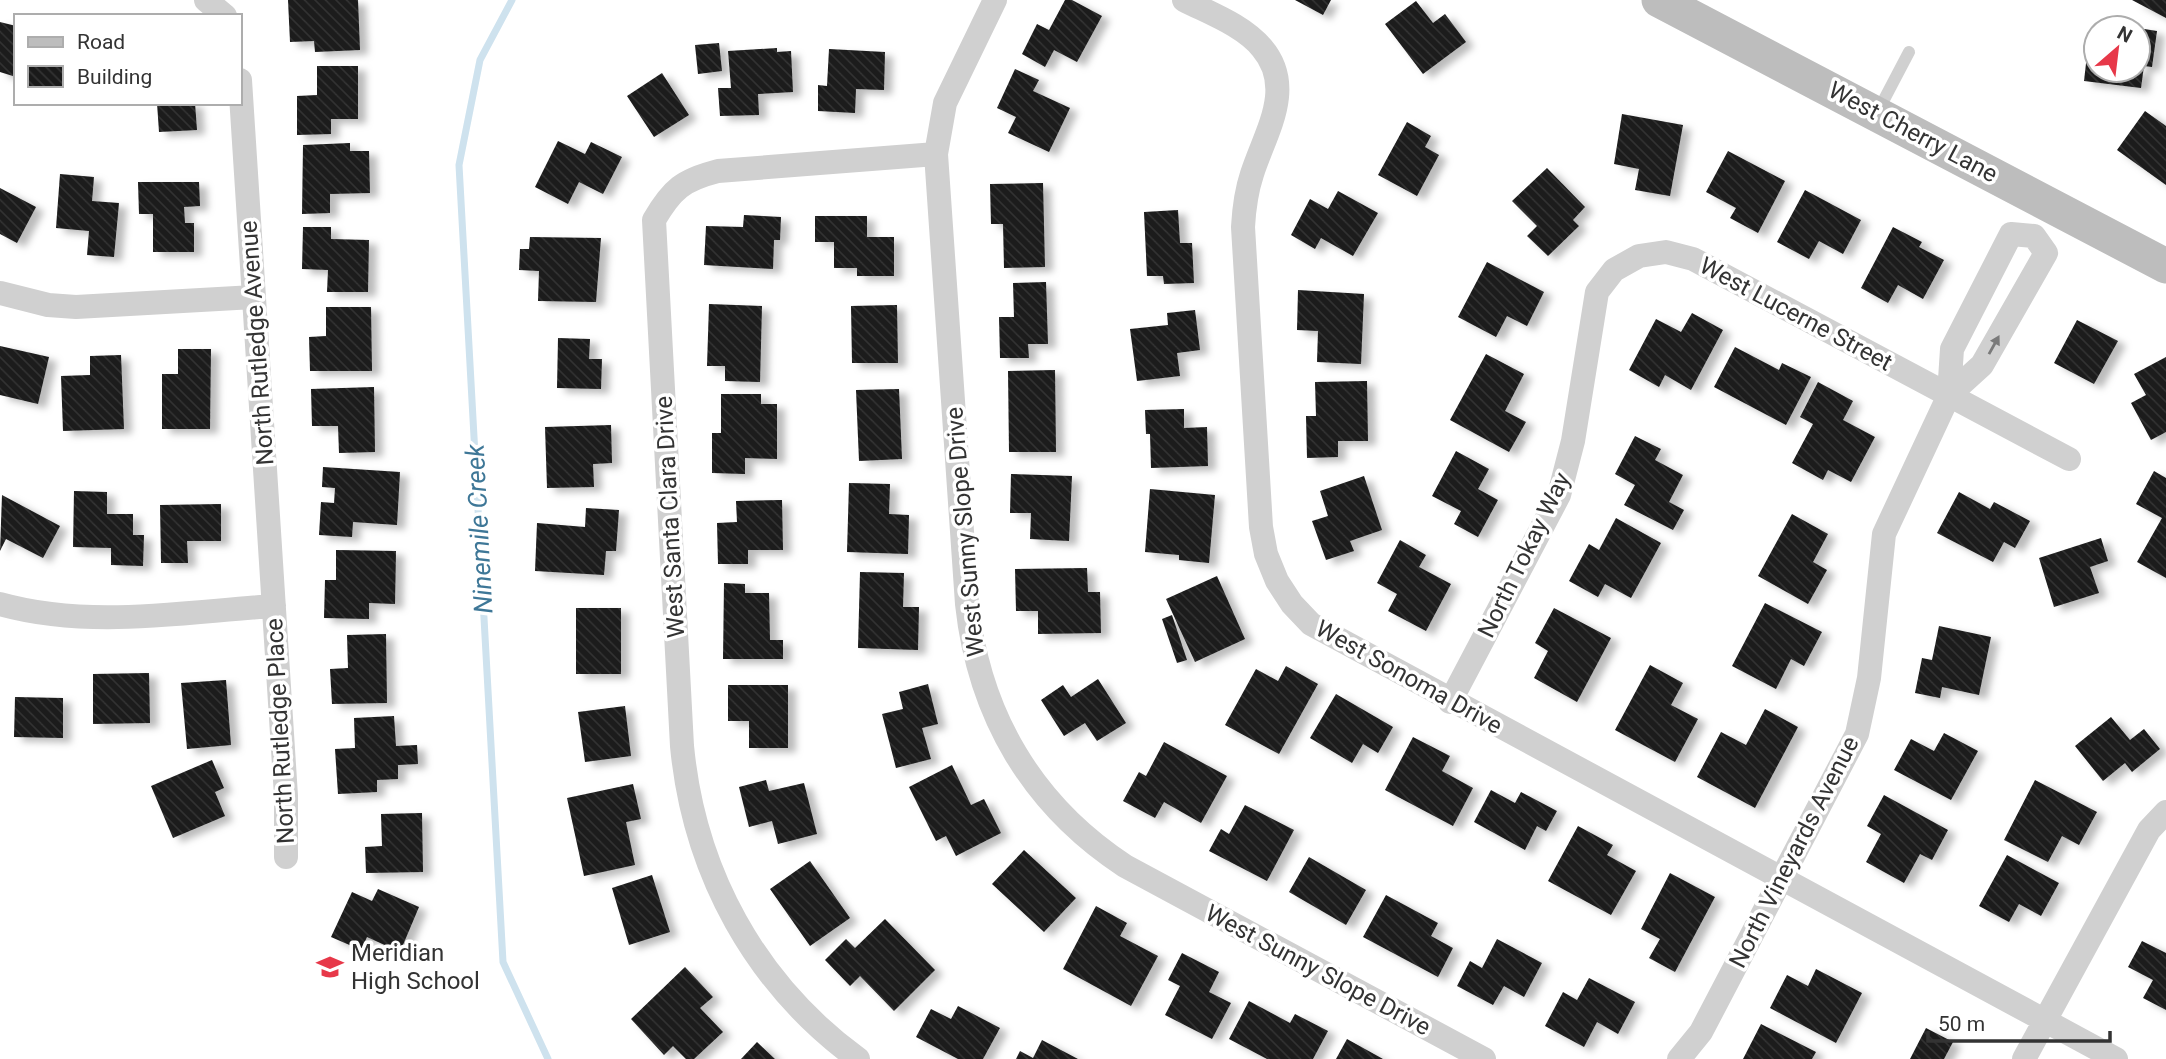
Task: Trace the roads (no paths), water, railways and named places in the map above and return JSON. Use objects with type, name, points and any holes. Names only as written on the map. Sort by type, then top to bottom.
[{"type":"main road","name":"West Cherry Lane","points":[[1659,0],[2166,266]]},
{"type":"street","name":"West Sunny Slope Drive","points":[[995,0],[945,103],[936,154],[970,632],[984,689],[1007,742],[1039,790],[1058,812],[1086,838],[1125,866],[1485,1059]]},
{"type":"street","name":"West Sonoma Drive","points":[[1184,0],[1241,30],[1262,48],[1276,73],[1279,101],[1244,199],[1243,227],[1262,527],[1266,554],[1276,581],[1292,604],[1311,624],[1450,702],[2116,1059]]},
{"type":"street","name":"North Rutledge Avenue","points":[[242,105],[274,606]]},
{"type":"street","name":"West Santa Clara Drive","points":[[858,1059],[797,1007],[751,948],[717,887],[696,830],[682,746],[654,220],[668,195],[691,178],[718,171],[936,154]]},
{"type":"street","points":[[2034,236],[2051,205]]},
{"type":"street","name":"North Vineyards Avenue","points":[[1679,1059],[1701,1031],[1857,734],[1869,678],[1884,534],[1949,395],[1952,349],[2011,234],[2034,236],[2046,253],[1982,365],[1949,395]]},
{"type":"street","name":"West Lucerne Street","points":[[1639,256],[1667,252],[1693,259],[1949,395]]},
{"type":"street","name":"North Tokay Way","points":[[1450,702],[1559,495],[1573,441],[1597,292],[1614,270],[1639,256]]},
{"type":"street","points":[[0,293],[48,305],[76,307],[254,297]]},
{"type":"street","points":[[1949,395],[2070,459]]},
{"type":"street","points":[[0,604],[66,617],[98,618],[274,606]]},
{"type":"street","name":"North Rutledge Place","points":[[274,606],[286,796],[286,857]]},
{"type":"street","points":[[2024,1059],[2149,830],[2166,812]]},
{"type":"lane","points":[[1877,113],[1909,51]]},
{"type":"waterway","name":"Ninemile Creek","points":[[512,0],[480,60],[459,165],[503,962],[548,1059]]},
{"type":"place","name":"Meridian High School","points":[[330,967]]}]
